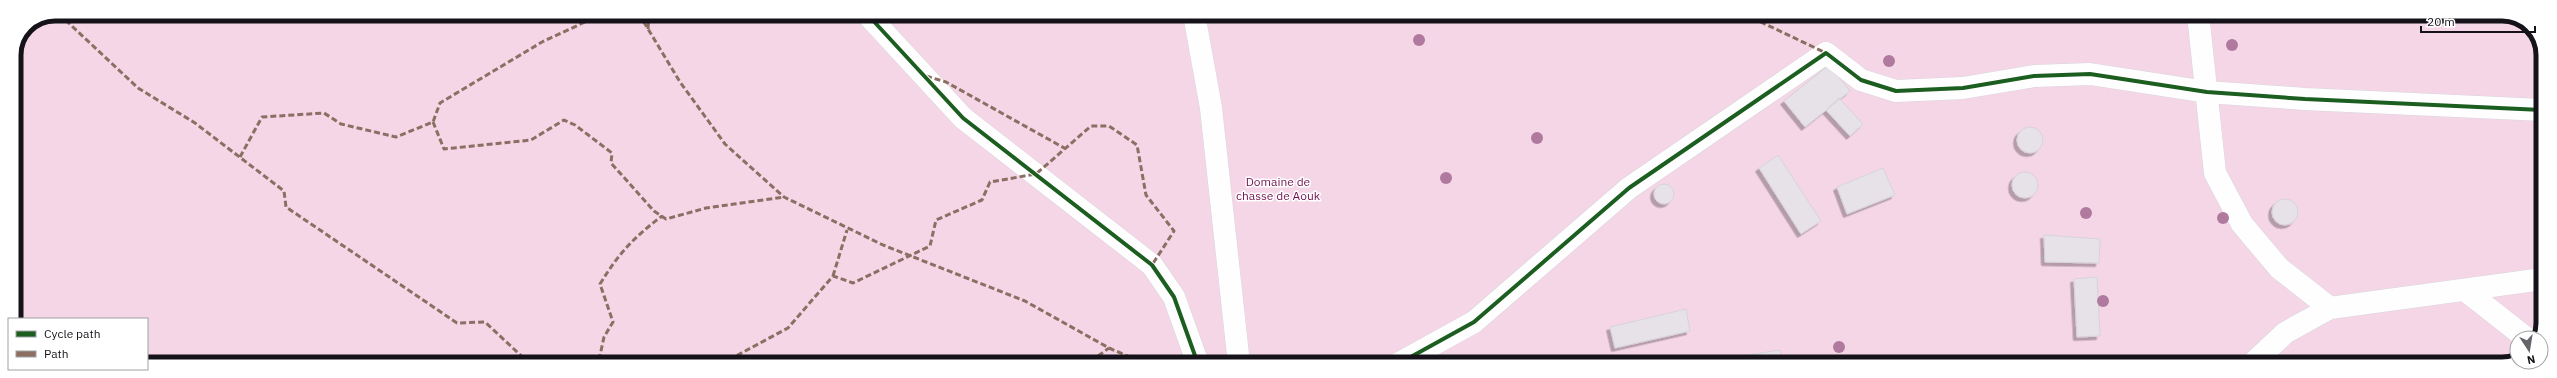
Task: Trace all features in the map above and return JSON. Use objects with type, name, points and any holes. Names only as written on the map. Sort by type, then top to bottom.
[{"type":"street","points":[[873,21],[963,118],[1152,265],[1174,297],[1195,357]]},
{"type":"street","points":[[1195,21],[1211,108],[1238,357]]},
{"type":"street","points":[[2199,21],[2215,173],[2242,224],[2279,268],[2330,308]]},
{"type":"street","points":[[1411,357],[1474,322],[1629,188],[1826,53],[1862,80],[1896,91],[1963,88],[2034,76],[2090,74],[2207,92],[2305,99],[2536,110]]},
{"type":"street","points":[[2259,357],[2285,333],[2330,308],[2536,280]]},
{"type":"street","points":[[2465,290],[2516,330]]},
{"type":"green space","name":"Domaine de chasse de Aouk","points":[[55,21],[2507,21],[2525,29],[2528,32],[2535,46],[2536,52],[2535,330],[2509,330],[2509,356],[2502,357],[148,357],[148,318],[21,318],[21,55],[24,42],[31,31],[42,24]]},
{"type":"building","points":[[1829,65],[1850,91],[1805,127],[1784,101]]},
{"type":"building","points":[[1839,98],[1863,124],[1850,136],[1826,110]]},
{"type":"building","points":[[2030,127],[2039,131],[2043,140],[2039,149],[2030,153],[2021,149],[2017,140],[2021,131]]},
{"type":"building","points":[[1778,155],[1821,221],[1801,234],[1759,168]]},
{"type":"building","points":[[1883,168],[1895,195],[1847,214],[1837,187]]},
{"type":"building","points":[[2025,172],[2034,176],[2038,185],[2034,194],[2025,198],[2016,194],[2012,185],[2016,176]]},
{"type":"building","points":[[1660,184],[1668,184],[1674,190],[1674,198],[1668,204],[1660,204],[1654,198],[1654,190]]},
{"type":"building","points":[[2285,199],[2294,203],[2298,212],[2294,221],[2285,225],[2276,221],[2272,212],[2276,203]]},
{"type":"building","points":[[2044,235],[2100,239],[2099,263],[2045,262]]},
{"type":"building","points":[[2097,277],[2100,336],[2077,337],[2074,279]]},
{"type":"building","points":[[1686,309],[1690,331],[1615,348],[1610,327]]},
{"type":"building","points":[[1780,350],[1782,357],[1735,357]]},
{"type":"marked path","points":[[66,21],[138,88],[195,123],[284,191],[286,207],[457,323],[485,322],[522,357]]},
{"type":"marked path","points":[[240,157],[262,117],[324,113],[341,124],[396,137],[433,122],[440,103],[542,42],[587,21]]},
{"type":"marked path","points":[[643,21],[680,82],[725,144],[784,197],[883,245],[1025,301],[1109,348],[1130,357]]},
{"type":"marked path","points":[[648,29],[649,21]]},
{"type":"marked path","points":[[1759,21],[1826,53]]},
{"type":"marked path","points":[[926,76],[946,82],[1066,149]]},
{"type":"marked path","points":[[433,122],[444,149],[531,140],[564,120],[575,125],[612,153],[611,163],[654,211],[666,219],[706,208],[784,197]]},
{"type":"marked path","points":[[734,357],[788,328],[833,276],[853,283],[930,246],[936,220],[982,200],[990,182],[1036,174],[1091,126],[1109,126],[1137,145],[1146,195],[1174,231],[1152,265]]},
{"type":"marked path","points":[[600,357],[604,337],[613,322],[600,284],[627,247],[662,216]]},
{"type":"marked path","points":[[833,276],[847,230]]},
{"type":"marked path","points":[[1094,357],[1098,356],[1109,348]]},
{"type":"cycle path","points":[[873,21],[963,118],[1152,265],[1174,297],[1195,357]]},
{"type":"cycle path","points":[[1411,357],[1474,322],[1629,188],[1826,53],[1861,80],[1896,91],[1963,88],[2034,76],[2090,74],[2207,92],[2305,99],[2536,110]]}]
